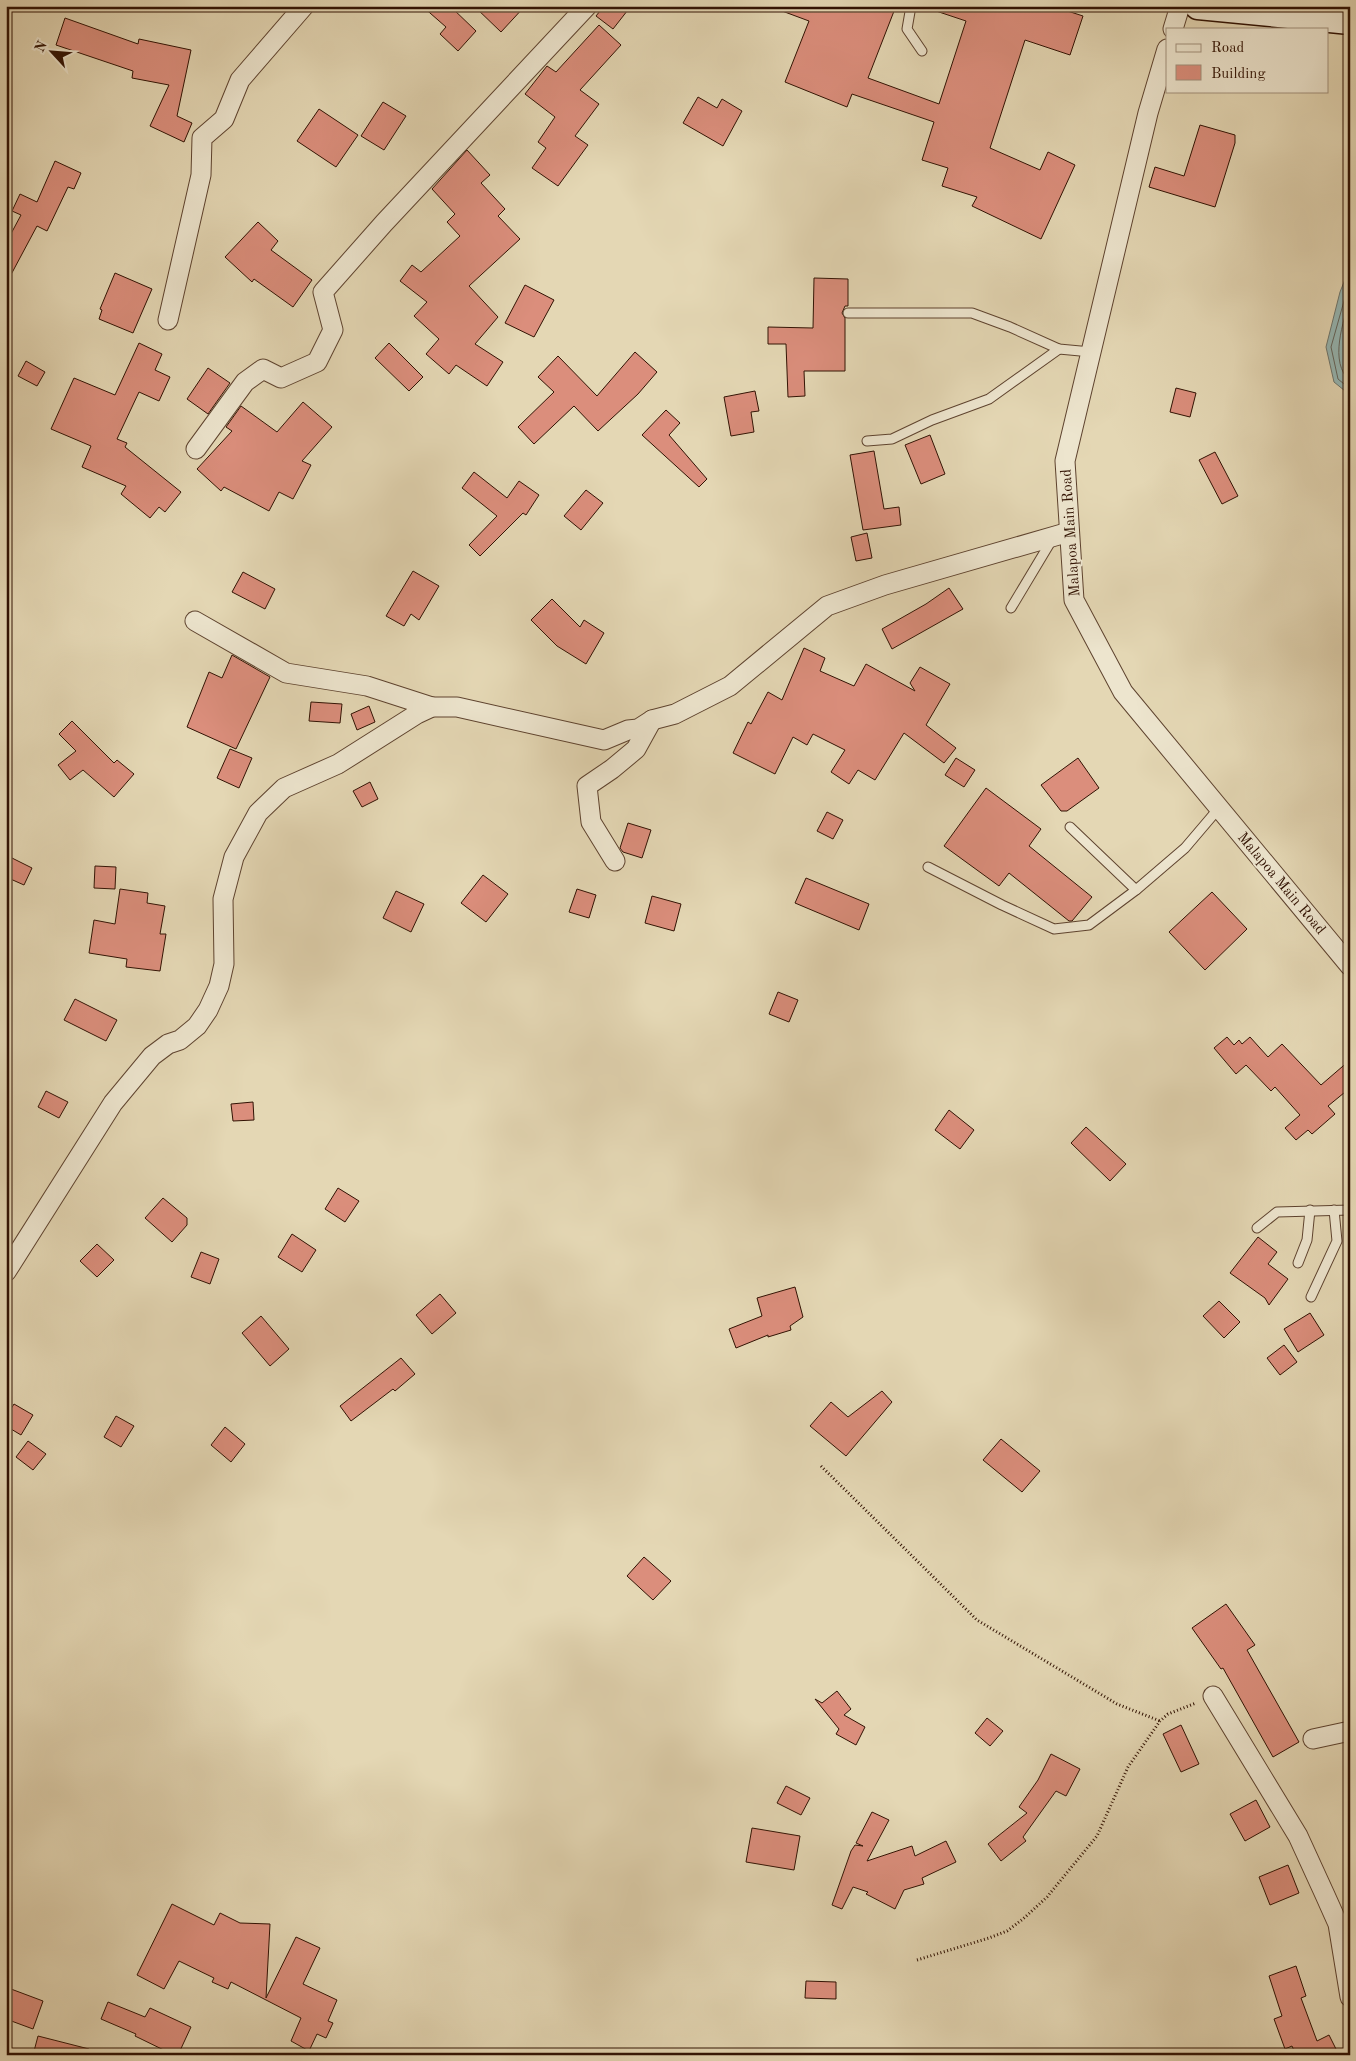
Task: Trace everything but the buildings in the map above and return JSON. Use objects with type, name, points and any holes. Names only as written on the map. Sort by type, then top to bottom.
[{"type":"main road","points":[[1198,6],[1350,21]]},
{"type":"street","points":[[168,320],[201,175],[202,138],[224,119],[240,80],[304,6]]},
{"type":"street","points":[[196,449],[245,382],[263,369],[280,378],[317,362],[333,330],[323,292],[384,223],[586,6]]},
{"type":"street","points":[[1173,28],[1180,6]]},
{"type":"street","name":"Malapoa Main Road","points":[[1166,52],[1148,113],[1065,461],[1062,534],[1074,600],[1123,692],[1350,966]]},
{"type":"street","points":[[195,621],[286,673],[367,686],[432,707],[457,707],[604,740],[628,730],[638,729],[652,720],[675,714],[730,686],[827,606],[885,584],[1062,534]]},
{"type":"street","points":[[6,1272],[113,1103],[152,1056],[168,1044],[180,1040],[197,1026],[208,1010],[219,986],[224,964],[224,899],[227,880],[234,857],[258,813],[284,788],[338,764],[417,714],[432,707]]},
{"type":"street","points":[[615,861],[591,822],[587,786],[636,749],[652,720]]},
{"type":"street","points":[[1213,1696],[1294,1828],[1322,1886],[1338,1924],[1350,1997]]},
{"type":"street","points":[[1314,1739],[1350,1731]]},
{"type":"lane","points":[[911,6],[907,29],[922,50]]},
{"type":"lane","points":[[848,313],[972,313],[1010,326],[1060,349],[1091,352]]},
{"type":"lane","points":[[867,441],[892,440],[932,420],[989,399],[1060,349]]},
{"type":"lane","points":[[1010,608],[1062,534]]},
{"type":"lane","points":[[928,867],[1002,905],[1054,928],[1089,925],[1136,890],[1185,848],[1219,808]]},
{"type":"lane","points":[[1070,827],[1136,890]]},
{"type":"lane","points":[[1298,1263],[1307,1240],[1310,1210]]},
{"type":"lane","points":[[1312,1297],[1337,1241],[1334,1210]]},
{"type":"lane","points":[[1257,1228],[1277,1212],[1350,1210]]},
{"type":"path","points":[[821,1466],[977,1620],[1118,1704],[1160,1721]]},
{"type":"path","points":[[917,1960],[1007,1931],[1047,1897],[1097,1836],[1128,1767],[1160,1721],[1168,1714],[1213,1696]]},
{"type":"water","points":[[1350,267],[1350,395],[1334,382],[1326,347],[1340,292]]}]
